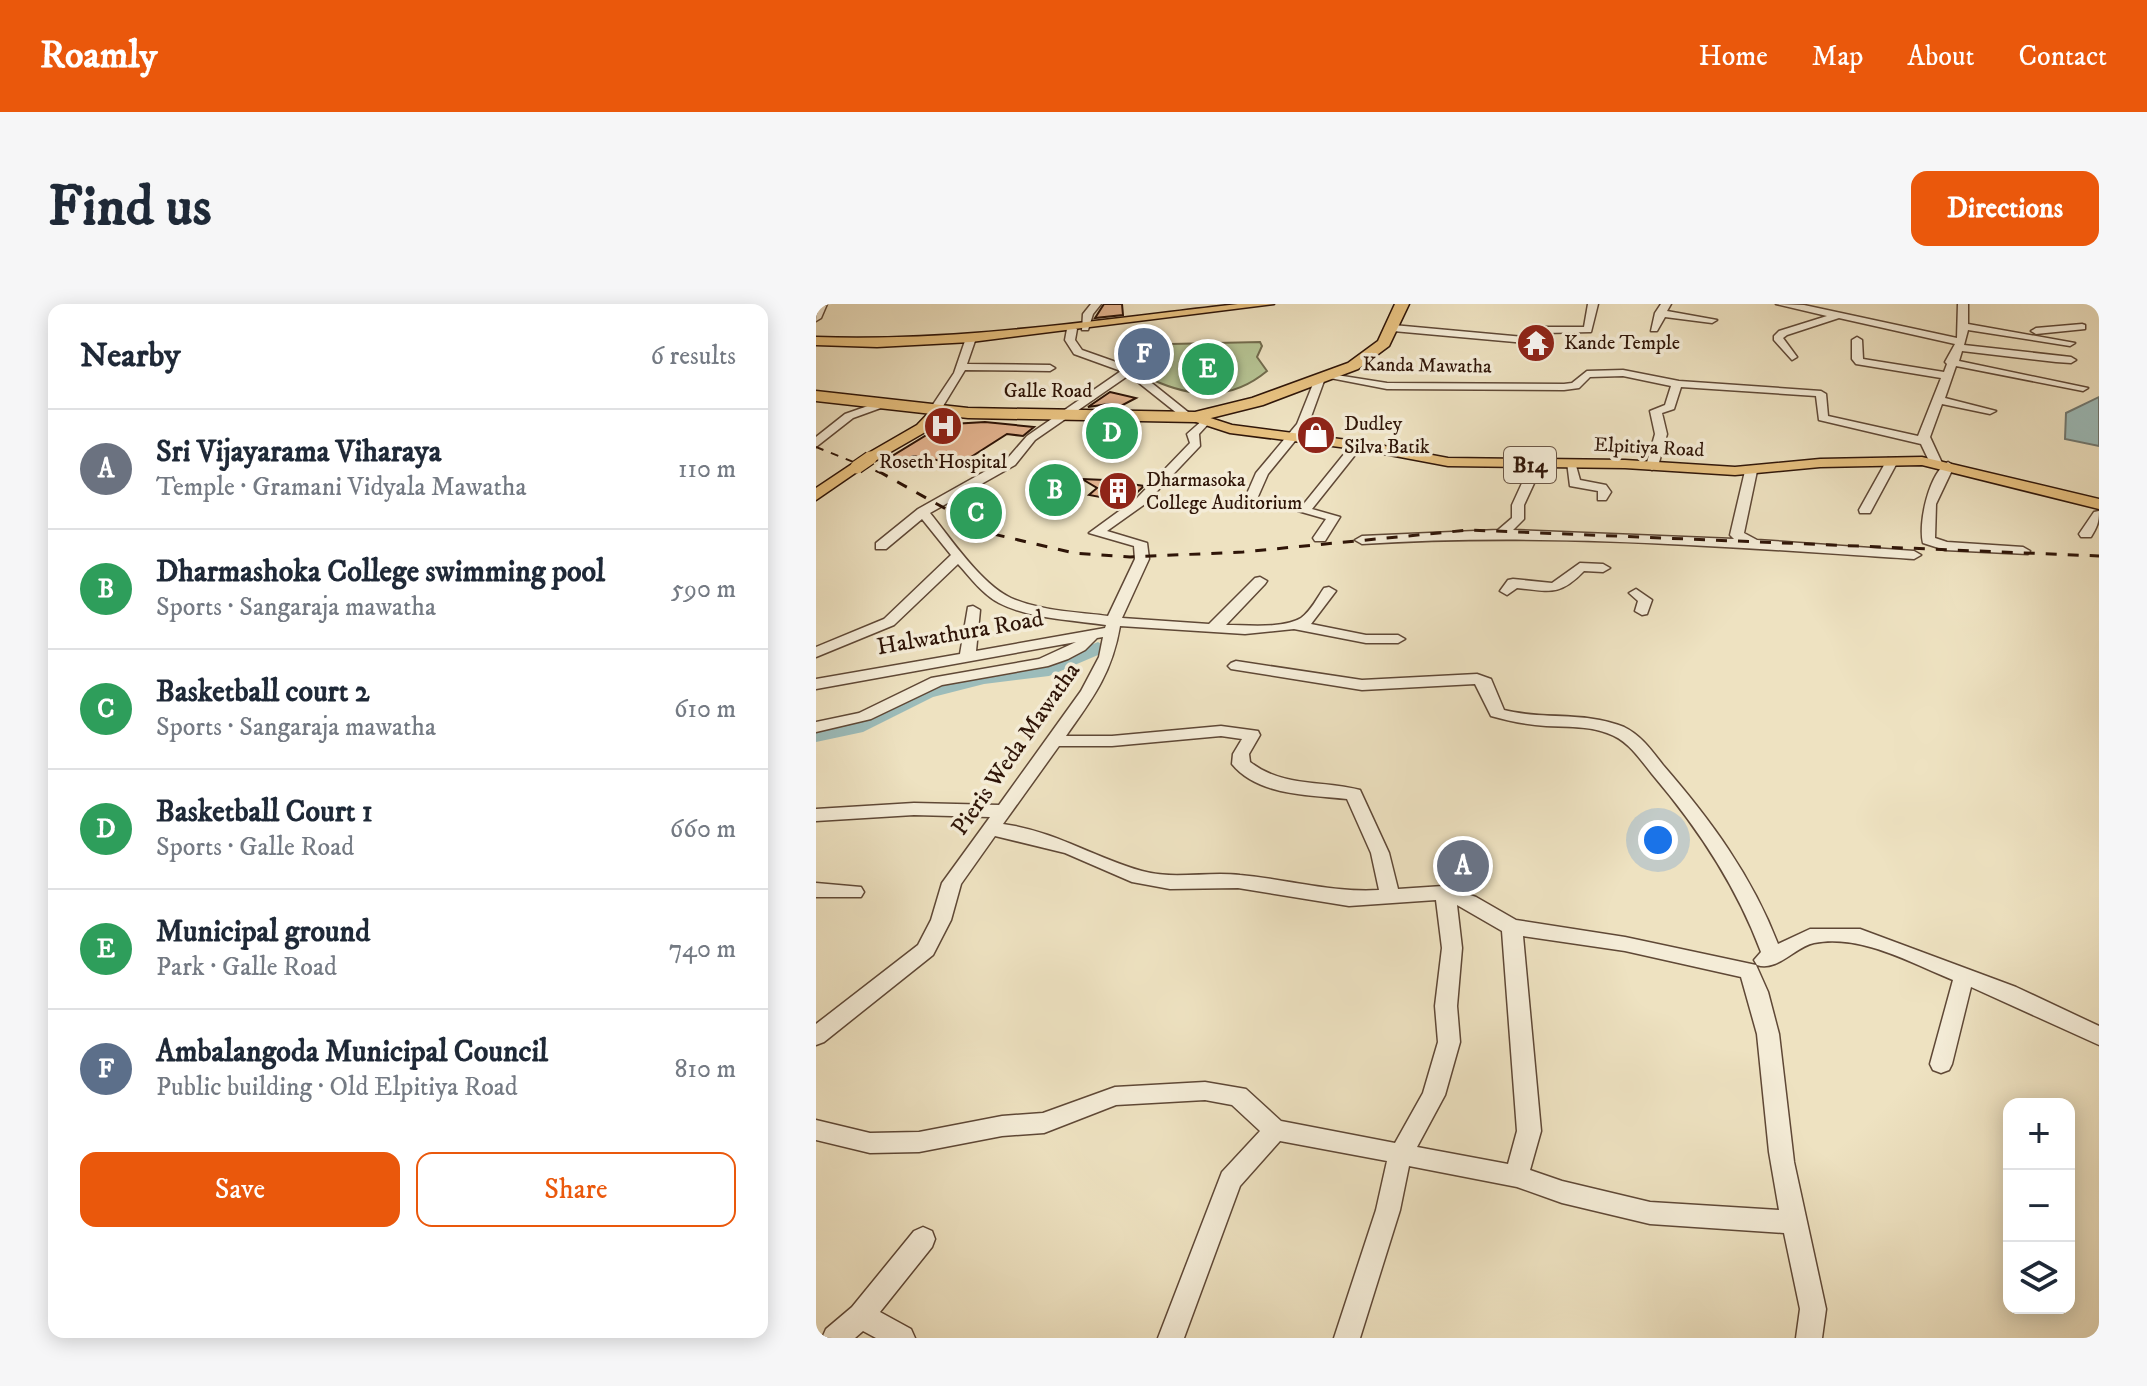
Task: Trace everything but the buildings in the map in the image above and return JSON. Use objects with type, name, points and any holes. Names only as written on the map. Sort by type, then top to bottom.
[{"type":"highway","points":[[1394,324],[1399,304]]},
{"type":"highway","name":"Galle Road","points":[[816,396],[999,414],[1065,412],[1196,418],[1324,379],[1374,351],[1384,343],[1394,324]]},
{"type":"main road","points":[[816,341],[877,343],[971,338],[1079,329],[1227,306],[1268,304]]},
{"type":"main road","points":[[816,495],[863,462],[922,428],[936,409]]},
{"type":"main road","name":"Elpitiya Road","points":[[1196,418],[1291,438],[1357,445],[1448,462],[1751,471],[1892,461],[1942,464],[2099,504]]},
{"type":"street","points":[[816,318],[822,304]]},
{"type":"street","points":[[1096,304],[1070,340],[1078,352],[1129,370],[1196,418]]},
{"type":"street","points":[[1394,324],[1526,340],[1542,330],[1588,330],[1593,304]]},
{"type":"street","points":[[1781,304],[1823,307],[1894,331],[1998,351],[2017,358],[2071,360]]},
{"type":"street","points":[[1933,543],[1926,534],[1927,519],[1942,464],[1924,441],[1965,327],[1963,304]]},
{"type":"street","points":[[1654,329],[1663,309],[1712,320]]},
{"type":"street","points":[[1792,357],[1778,338],[1783,333],[1841,314]]},
{"type":"street","points":[[1965,327],[2070,343]]},
{"type":"street","points":[[2033,337],[2038,329],[2082,327]]},
{"type":"street","points":[[936,409],[961,367],[971,338]]},
{"type":"street","points":[[1857,340],[1857,359],[1885,361],[1946,376]]},
{"type":"street","points":[[1950,362],[2083,388]]},
{"type":"street","points":[[961,367],[1050,368]]},
{"type":"street","points":[[881,546],[928,510],[1011,462],[1031,438],[1129,370]]},
{"type":"street","name":"Kanda Mawatha","points":[[1324,379],[1387,386],[1564,387],[1575,386],[1587,374],[1623,373],[1821,394],[1823,418],[1924,441]]},
{"type":"street","points":[[1248,505],[1256,483],[1308,413],[1324,379]]},
{"type":"street","points":[[1652,466],[1661,434],[1656,411],[1670,407],[1680,381]]},
{"type":"street","points":[[1938,400],[1990,411]]},
{"type":"street","points":[[817,450],[849,416],[885,403]]},
{"type":"street","name":"Pieris Weda Mawatha","points":[[816,1036],[926,950],[941,920],[952,883],[1089,692],[1107,657],[1106,628],[1142,559],[1140,543],[1096,533],[1153,490],[1196,444],[1193,434],[1196,418]]},
{"type":"street","points":[[1320,538],[1334,517],[1304,511],[1357,445]]},
{"type":"street","points":[[1865,510],[1892,461]]},
{"type":"street","points":[[1500,535],[1518,519],[1518,505],[1530,479],[1522,477],[1525,465]]},
{"type":"street","points":[[1571,465],[1574,483],[1602,488],[1605,492],[1602,497]]},
{"type":"street","points":[[1751,471],[1737,535],[1758,545]]},
{"type":"street","points":[[928,510],[959,555],[1004,601],[1106,628],[1296,625],[1366,639],[1398,639]]},
{"type":"street","points":[[2086,534],[2099,515]]},
{"type":"street","points":[[1362,540],[1443,534],[1500,535],[1758,545],[1914,555]]},
{"type":"street","points":[[1898,545],[1933,543],[2023,551]]},
{"type":"street","points":[[816,652],[889,622],[959,555]]},
{"type":"street","points":[[1507,591],[1516,583],[1559,588],[1569,583],[1580,567],[1603,568]]},
{"type":"street","points":[[1214,628],[1260,581]]},
{"type":"street","points":[[1296,625],[1309,619],[1329,591]]},
{"type":"street","points":[[1636,593],[1645,600],[1642,611]]},
{"type":"street","points":[[968,654],[973,610]]},
{"type":"street","points":[[816,727],[866,716],[936,681],[1053,661],[1085,645],[1106,628]]},
{"type":"street","name":"Halwathura Road","points":[[816,684],[1106,628]]},
{"type":"street","points":[[1236,666],[1362,685],[1477,679],[1485,682],[1497,713],[1536,723],[1603,726],[1619,731],[1641,747],[1707,828],[1751,897],[1772,954]]},
{"type":"street","points":[[1053,741],[1112,741],[1221,731],[1252,735],[1241,754],[1241,764],[1250,773],[1282,785],[1354,794],[1384,869],[1390,895]]},
{"type":"street","points":[[816,815],[914,809],[1005,811]]},
{"type":"street","points":[[991,829],[1014,832],[1072,849],[1139,877],[1170,882],[1238,881],[1349,899],[1443,893],[1469,902],[1512,927],[1639,947],[1749,971],[1772,954],[1810,936],[1860,936],[1964,976],[2099,1036]]},
{"type":"street","points":[[816,890],[854,892]]},
{"type":"street","points":[[1347,1338],[1388,1210],[1393,1177],[1401,1154],[1434,1095],[1449,1042],[1446,1006],[1452,948],[1449,911],[1443,893]]},
{"type":"street","points":[[1512,927],[1529,1131],[1517,1176]]},
{"type":"street","points":[[1749,971],[1762,1001],[1775,1063],[1779,1144],[1813,1309],[1809,1338]]},
{"type":"street","points":[[1941,1064],[1964,976]]},
{"type":"street","points":[[816,1130],[870,1143],[919,1142],[1002,1126],[1044,1123],[1115,1096],[1205,1091],[1238,1096],[1275,1130],[1517,1176],[1562,1192],[1650,1213],[1794,1222]]},
{"type":"street","points":[[1171,1338],[1230,1180],[1275,1130]]},
{"type":"street","points":[[835,1338],[861,1316],[923,1239]]},
{"type":"street","points":[[861,1316],[902,1338]]},
{"type":"green space","points":[[1260,342],[1262,346],[1257,357],[1267,371],[1240,388],[1212,394],[1197,393],[1153,380],[1155,355],[1171,344]]},
{"type":"water","points":[[2099,397],[2099,446],[2065,439],[2066,413]]},
{"type":"waterway","points":[[816,736],[856,728],[926,693],[983,678],[1042,672],[1098,648]]},
{"type":"railway","points":[[816,447],[881,473]]},
{"type":"railway","points":[[878,471],[989,533],[1074,553],[1130,557],[1243,552],[1469,530],[2099,556]]},
{"type":"place","name":"Kande Temple","points":[[1536,343]]},
{"type":"place","name":"Ambalangoda Municipal Council","points":[[1144,354]]},
{"type":"place","name":"Municipal ground","points":[[1208,369]]},
{"type":"place","name":"Roseth Hospital","points":[[943,426]]},
{"type":"place","name":"Basketball Court 1","points":[[1112,433]]},
{"type":"place","name":"Dudley Silva Batik","points":[[1316,435]]},
{"type":"place","name":"Dharmashoka College swimming pool","points":[[1055,490]]},
{"type":"place","name":"Dharmasoka College Auditorium","points":[[1118,491]]},
{"type":"place","name":"Basketball court 2","points":[[976,513]]},
{"type":"place","name":"Sri Vijayarama Viharaya","points":[[1463,866]]}]
